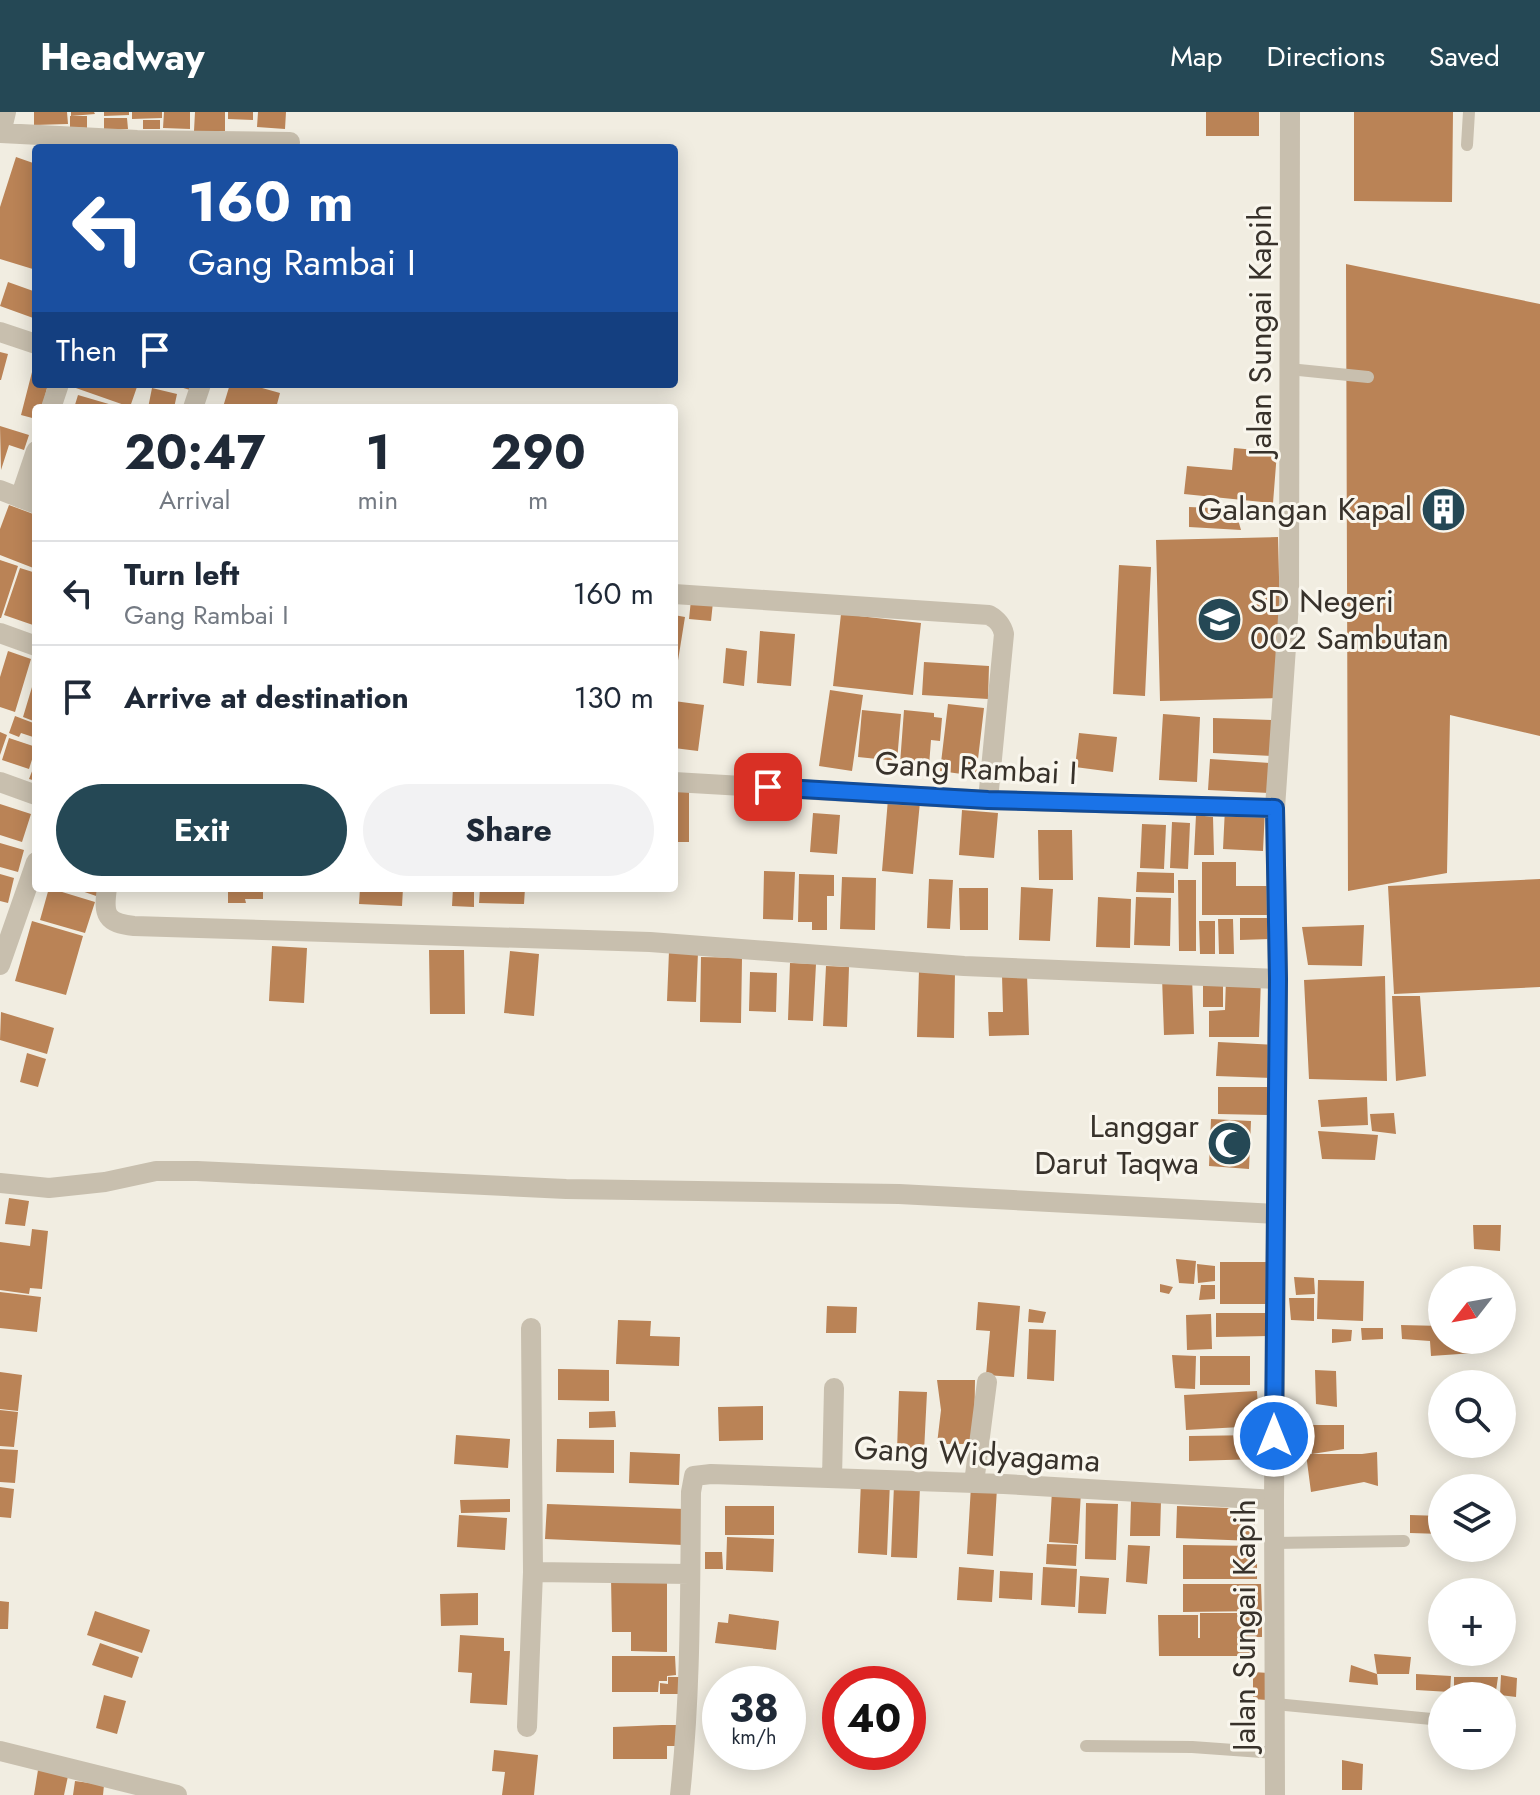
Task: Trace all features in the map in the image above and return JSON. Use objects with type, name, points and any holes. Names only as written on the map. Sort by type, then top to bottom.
[{"type":"street","points":[[6,112],[0,134],[135,144],[289,144]]},
{"type":"street","name":"Jalan Sungai Kapih","points":[[1275,1795],[1278,979],[1275,808],[1289,603],[1290,112]]},
{"type":"street","points":[[0,332],[32,343]]},
{"type":"street","points":[[0,490],[28,501],[32,476]]},
{"type":"street","points":[[678,594],[989,615],[994,618],[1004,634],[988,800]]},
{"type":"street","points":[[0,633],[32,645]]},
{"type":"street","points":[[0,782],[32,794]]},
{"type":"street","name":"Gang Rambai I","points":[[678,782],[988,800],[1275,808]]},
{"type":"street","points":[[0,965],[32,873]]},
{"type":"street","points":[[106,892],[104,906],[111,920],[116,924],[134,926],[650,942],[964,966],[1278,979]]},
{"type":"street","points":[[0,1183],[49,1188],[105,1182],[156,1171],[197,1171],[566,1189],[914,1195],[1276,1214]]},
{"type":"street","points":[[527,1727],[533,1572],[531,1328]]},
{"type":"street","points":[[974,1483],[987,1382]]},
{"type":"street","points":[[832,1478],[834,1388]]},
{"type":"street","name":"Gang Widyagama","points":[[690,1574],[694,1476],[711,1474],[974,1483],[1274,1500]]},
{"type":"street","points":[[533,1572],[690,1574],[689,1666],[680,1795]]},
{"type":"street","points":[[0,1751],[177,1795]]},
{"type":"lane","points":[[1467,145],[1469,112]]},
{"type":"lane","points":[[1289,369],[1368,377]]},
{"type":"lane","points":[[1274,1543],[1404,1541]]},
{"type":"lane","points":[[1275,1704],[1428,1719]]},
{"type":"lane","points":[[1086,1746],[1192,1747],[1275,1753]]},
{"type":"building","points":[[34,112],[67,112],[68,124],[34,125]]},
{"type":"building","points":[[71,112],[94,112],[95,114],[71,116]]},
{"type":"building","points":[[104,112],[129,112],[129,115],[104,116]]},
{"type":"building","points":[[132,112],[162,112],[162,118],[132,119]]},
{"type":"building","points":[[164,112],[190,112],[190,129],[163,128]]},
{"type":"building","points":[[195,112],[225,112],[225,131],[194,131]]},
{"type":"building","points":[[228,112],[253,112],[253,120],[228,119]]},
{"type":"building","points":[[258,112],[286,112],[285,129],[257,127]]},
{"type":"building","points":[[1206,112],[1259,112],[1259,136],[1206,136]]},
{"type":"building","points":[[1354,112],[1453,112],[1452,202],[1354,201]]},
{"type":"building","points":[[70,116],[87,116],[87,128],[70,127]]},
{"type":"building","points":[[104,118],[127,118],[128,129],[104,130]]},
{"type":"building","points":[[143,120],[160,120],[160,129],[143,129]]},
{"type":"building","points":[[16,157],[32,163],[32,269],[0,259],[0,207]]},
{"type":"building","name":"Galangan Kapal","points":[[1346,264],[1540,304],[1540,736],[1450,715],[1447,873],[1348,891]]},
{"type":"building","points":[[8,282],[32,291],[32,318],[0,306]]},
{"type":"building","points":[[0,352],[8,354],[1,380],[0,380]]},
{"type":"building","points":[[32,372],[32,388],[47,388],[43,404],[32,404],[32,418],[21,415]]},
{"type":"building","points":[[76,388],[137,388],[131,404],[121,404]]},
{"type":"building","points":[[152,388],[177,394],[175,404],[149,404]]},
{"type":"building","points":[[229,388],[262,388],[280,393],[277,404],[224,404]]},
{"type":"building","points":[[78,395],[109,404],[75,404]]},
{"type":"building","points":[[0,426],[29,435],[24,450],[9,445],[1,470]]},
{"type":"building","points":[[1234,448],[1277,452],[1273,503],[1184,494],[1187,466],[1232,470]]},
{"type":"building","points":[[9,505],[32,514],[32,567],[0,555],[0,529]]},
{"type":"building","points":[[1189,507],[1235,509],[1241,530],[1189,527]]},
{"type":"building","name":"SD Negeri 002 Sambutan","points":[[1278,537],[1282,698],[1160,701],[1156,540]]},
{"type":"building","points":[[0,560],[18,566],[1,618],[0,618]]},
{"type":"building","points":[[1119,565],[1151,567],[1145,696],[1113,694]]},
{"type":"building","points":[[20,568],[32,572],[32,625],[4,615]]},
{"type":"building","points":[[691,600],[713,602],[711,621],[689,619]]},
{"type":"building","points":[[841,614],[921,623],[913,695],[833,686]]},
{"type":"building","points":[[678,616],[685,617],[678,661]]},
{"type":"building","points":[[760,631],[795,634],[791,686],[757,683]]},
{"type":"building","points":[[726,648],[747,651],[744,686],[723,683]]},
{"type":"building","points":[[8,651],[31,659],[15,712],[0,707],[0,677]]},
{"type":"building","points":[[924,662],[989,666],[988,699],[922,695]]},
{"type":"building","points":[[32,687],[32,720],[23,717]]},
{"type":"building","points":[[830,690],[863,695],[852,771],[819,766]]},
{"type":"building","points":[[678,702],[704,705],[698,751],[678,748]]},
{"type":"building","points":[[948,704],[984,708],[976,776],[940,771]]},
{"type":"building","points":[[862,710],[901,714],[897,761],[858,757]]},
{"type":"building","points":[[904,710],[934,713],[934,717],[942,718],[940,741],[931,740],[929,766],[900,764]]},
{"type":"building","points":[[1163,714],[1200,717],[1197,782],[1159,780]]},
{"type":"building","points":[[15,716],[32,722],[32,737],[9,733]]},
{"type":"building","points":[[1213,718],[1275,720],[1274,756],[1213,753]]},
{"type":"building","points":[[0,732],[7,735],[0,755]]},
{"type":"building","points":[[1079,733],[1117,737],[1113,772],[1075,767]]},
{"type":"building","points":[[9,738],[32,746],[29,769],[2,760]]},
{"type":"building","points":[[1210,759],[1270,763],[1269,793],[1208,790]]},
{"type":"building","points":[[678,788],[689,789],[689,842],[678,842]]},
{"type":"building","points":[[888,799],[920,802],[913,874],[882,871]]},
{"type":"building","points":[[0,804],[31,814],[22,842],[0,835]]},
{"type":"building","points":[[1225,808],[1265,810],[1263,851],[1223,849]]},
{"type":"building","points":[[962,810],[998,813],[994,858],[959,855]]},
{"type":"building","points":[[813,813],[840,815],[837,854],[810,852]]},
{"type":"building","points":[[1196,815],[1213,817],[1214,855],[1194,855]]},
{"type":"building","points":[[1172,822],[1190,823],[1188,869],[1170,868]]},
{"type":"building","points":[[1142,824],[1166,825],[1164,869],[1140,868]]},
{"type":"building","points":[[1038,830],[1072,830],[1073,880],[1039,880]]},
{"type":"building","points":[[0,843],[24,850],[18,872],[0,867]]},
{"type":"building","points":[[1202,862],[1236,862],[1236,886],[1270,886],[1270,915],[1202,915]]},
{"type":"building","points":[[764,871],[795,872],[793,920],[763,919]]},
{"type":"building","points":[[1137,872],[1174,873],[1174,893],[1136,892]]},
{"type":"building","points":[[0,874],[14,878],[8,903],[0,901]]},
{"type":"building","points":[[799,874],[834,875],[834,896],[827,896],[827,930],[812,930],[812,922],[798,922]]},
{"type":"building","points":[[842,877],[876,878],[875,930],[840,929]]},
{"type":"building","points":[[929,879],[953,880],[950,929],[927,928]]},
{"type":"building","points":[[1540,879],[1540,987],[1394,994],[1388,886]]},
{"type":"building","points":[[1178,880],[1196,880],[1196,951],[1179,951]]},
{"type":"building","points":[[1021,887],[1053,889],[1050,941],[1019,940]]},
{"type":"building","points":[[959,888],[988,888],[988,930],[960,930]]},
{"type":"building","points":[[48,892],[62,892],[95,902],[85,933],[40,920]]},
{"type":"building","points":[[228,892],[263,892],[263,899],[228,903]]},
{"type":"building","points":[[360,892],[403,892],[402,906],[359,904]]},
{"type":"building","points":[[453,892],[474,892],[474,907],[452,906]]},
{"type":"building","points":[[480,892],[525,892],[524,904],[479,903]]},
{"type":"building","points":[[1098,897],[1131,899],[1130,948],[1096,947]]},
{"type":"building","points":[[1136,897],[1171,898],[1170,946],[1134,945]]},
{"type":"building","points":[[1240,918],[1270,918],[1270,939],[1240,940]]},
{"type":"building","points":[[1218,919],[1233,919],[1234,954],[1219,954]]},
{"type":"building","points":[[32,921],[83,936],[66,995],[15,981]]},
{"type":"building","points":[[1199,921],[1215,921],[1215,954],[1200,954]]},
{"type":"building","points":[[1364,925],[1362,966],[1308,965],[1302,927]]},
{"type":"building","points":[[272,946],[307,948],[304,1003],[269,1001]]},
{"type":"building","points":[[429,950],[464,950],[465,1014],[430,1014]]},
{"type":"building","points":[[510,951],[539,954],[534,1016],[504,1013]]},
{"type":"building","points":[[669,951],[698,952],[696,1002],[667,1001]]},
{"type":"building","points":[[701,957],[742,958],[741,1023],[700,1022]]},
{"type":"building","points":[[790,963],[816,964],[813,1021],[788,1020]]},
{"type":"building","points":[[826,966],[849,967],[847,1027],[823,1026]]},
{"type":"building","points":[[919,970],[955,971],[954,1038],[917,1037]]},
{"type":"building","points":[[750,972],[777,973],[776,1012],[749,1011]]},
{"type":"building","points":[[1027,974],[1029,1035],[989,1036],[988,1012],[1003,1012],[1002,975]]},
{"type":"building","points":[[1192,976],[1194,1034],[1164,1035],[1162,977]]},
{"type":"building","points":[[1385,976],[1387,1081],[1309,1079],[1304,980]]},
{"type":"building","points":[[1203,977],[1223,977],[1223,1007],[1203,1007]]},
{"type":"building","points":[[1226,978],[1261,978],[1259,1037],[1209,1037],[1209,1011],[1225,1010]]},
{"type":"building","points":[[1392,996],[1420,996],[1426,1076],[1396,1081]]},
{"type":"building","points":[[1,1012],[54,1028],[47,1054],[0,1040]]},
{"type":"building","points":[[1218,1042],[1275,1045],[1274,1078],[1216,1076]]},
{"type":"building","points":[[27,1053],[46,1059],[38,1087],[20,1082]]},
{"type":"building","points":[[1218,1087],[1268,1087],[1268,1115],[1218,1114]]},
{"type":"building","points":[[1367,1097],[1368,1125],[1321,1127],[1318,1100]]},
{"type":"building","points":[[1394,1113],[1396,1134],[1372,1131],[1370,1114]]},
{"type":"building","name":"Langgar Darut Taqwa","points":[[1211,1119],[1251,1121],[1249,1169],[1209,1166]]},
{"type":"building","points":[[1318,1131],[1378,1135],[1375,1160],[1322,1159]]},
{"type":"building","points":[[9,1198],[29,1201],[25,1226],[5,1224]]},
{"type":"building","points":[[1473,1225],[1501,1225],[1500,1251],[1474,1249]]},
{"type":"building","points":[[32,1229],[48,1231],[42,1289],[30,1288],[29,1294],[0,1290],[0,1242],[30,1246]]},
{"type":"building","points":[[1176,1259],[1196,1261],[1194,1284],[1179,1283]]},
{"type":"building","points":[[1220,1262],[1266,1262],[1266,1304],[1220,1304]]},
{"type":"building","points":[[1197,1264],[1215,1266],[1215,1281],[1198,1283]]},
{"type":"building","points":[[1294,1277],[1314,1278],[1315,1294],[1296,1295]]},
{"type":"building","points":[[1318,1280],[1364,1281],[1363,1321],[1317,1319]]},
{"type":"building","points":[[1160,1284],[1173,1287],[1169,1294],[1160,1292]]},
{"type":"building","points":[[1201,1285],[1215,1285],[1215,1299],[1199,1300]]},
{"type":"building","points":[[0,1292],[41,1297],[37,1332],[0,1328]]},
{"type":"building","points":[[1289,1298],[1314,1298],[1314,1321],[1291,1320]]},
{"type":"building","points":[[978,1302],[1020,1306],[1014,1377],[986,1375],[990,1331],[976,1330]]},
{"type":"building","points":[[827,1306],[857,1307],[856,1333],[826,1333]]},
{"type":"building","points":[[1029,1309],[1046,1312],[1043,1323],[1028,1322]]},
{"type":"building","points":[[1216,1313],[1269,1313],[1269,1336],[1216,1337]]},
{"type":"building","points":[[1211,1314],[1212,1349],[1187,1350],[1186,1315]]},
{"type":"building","points":[[618,1320],[651,1321],[650,1336],[680,1337],[679,1366],[616,1364]]},
{"type":"building","points":[[1401,1325],[1428,1326],[1428,1341],[1402,1339]]},
{"type":"building","points":[[1361,1328],[1383,1328],[1383,1339],[1362,1340]]},
{"type":"building","points":[[1029,1329],[1056,1330],[1054,1381],[1027,1379]]},
{"type":"building","points":[[1332,1329],[1352,1330],[1351,1341],[1332,1343]]},
{"type":"building","points":[[1172,1355],[1196,1356],[1195,1389],[1175,1388]]},
{"type":"building","points":[[1200,1356],[1250,1356],[1250,1385],[1200,1385]]},
{"type":"building","points":[[558,1369],[609,1370],[609,1401],[558,1400]]},
{"type":"building","points":[[1315,1370],[1336,1371],[1337,1407],[1316,1404]]},
{"type":"building","points":[[0,1372],[22,1375],[18,1411],[0,1409]]},
{"type":"building","points":[[937,1380],[975,1380],[974,1444],[937,1444],[941,1410]]},
{"type":"building","points":[[899,1391],[927,1392],[924,1452],[897,1451]]},
{"type":"building","points":[[1257,1391],[1259,1426],[1186,1430],[1184,1395]]},
{"type":"building","points":[[763,1406],[763,1440],[719,1441],[718,1407]]},
{"type":"building","points":[[0,1410],[18,1412],[14,1447],[0,1446]]},
{"type":"building","points":[[615,1411],[616,1427],[589,1428],[589,1412]]},
{"type":"building","points":[[1313,1425],[1344,1425],[1344,1449],[1312,1454]]},
{"type":"building","points":[[456,1435],[510,1439],[508,1468],[454,1464]]},
{"type":"building","points":[[1261,1435],[1262,1459],[1189,1461],[1189,1436]]},
{"type":"building","points":[[557,1439],[614,1440],[614,1473],[556,1472]]},
{"type":"building","points":[[0,1449],[18,1450],[15,1483],[0,1482]]},
{"type":"building","points":[[630,1452],[680,1454],[679,1485],[629,1483]]},
{"type":"building","points":[[1377,1452],[1378,1486],[1364,1482],[1311,1492],[1306,1454]]},
{"type":"building","points":[[861,1481],[890,1482],[887,1555],[858,1553]]},
{"type":"building","points":[[894,1485],[920,1487],[917,1558],[891,1557]]},
{"type":"building","points":[[971,1486],[997,1488],[993,1556],[967,1554]]},
{"type":"building","points":[[0,1487],[14,1489],[11,1518],[0,1517]]},
{"type":"building","points":[[1052,1491],[1081,1492],[1078,1544],[1049,1542]]},
{"type":"building","points":[[510,1499],[510,1512],[461,1513],[460,1500]]},
{"type":"building","points":[[1131,1501],[1161,1501],[1160,1536],[1130,1536]]},
{"type":"building","points":[[1086,1503],[1118,1504],[1116,1560],[1085,1559]]},
{"type":"building","points":[[547,1504],[685,1509],[683,1545],[545,1539]]},
{"type":"building","points":[[725,1506],[774,1506],[774,1535],[725,1535]]},
{"type":"building","points":[[1177,1506],[1255,1509],[1254,1541],[1176,1538]]},
{"type":"building","points":[[459,1515],[507,1518],[505,1550],[457,1547]]},
{"type":"building","points":[[1410,1515],[1428,1516],[1428,1534],[1410,1533]]},
{"type":"building","points":[[727,1537],[774,1539],[773,1572],[726,1570]]},
{"type":"building","points":[[1047,1544],[1077,1545],[1076,1566],[1046,1564]]},
{"type":"building","points":[[1128,1545],[1150,1546],[1147,1584],[1126,1582]]},
{"type":"building","points":[[1183,1545],[1257,1546],[1257,1579],[1183,1579]]},
{"type":"building","points":[[705,1552],[722,1552],[723,1569],[705,1569]]},
{"type":"building","points":[[959,1567],[994,1570],[992,1602],[957,1600]]},
{"type":"building","points":[[1043,1567],[1077,1569],[1075,1607],[1041,1605]]},
{"type":"building","points":[[1000,1571],[1033,1573],[1032,1600],[999,1598]]},
{"type":"building","points":[[1080,1576],[1109,1578],[1106,1614],[1078,1613]]},
{"type":"building","points":[[611,1578],[667,1579],[667,1652],[631,1651],[631,1632],[612,1632]]},
{"type":"building","points":[[1183,1584],[1261,1584],[1262,1611],[1183,1612]]},
{"type":"building","points":[[478,1593],[478,1625],[441,1626],[440,1594]]},
{"type":"building","points":[[0,1601],[9,1602],[8,1629],[0,1629]]},
{"type":"building","points":[[95,1611],[150,1630],[142,1653],[87,1635]]},
{"type":"building","points":[[1200,1613],[1262,1613],[1262,1637],[1255,1637],[1255,1656],[1159,1656],[1158,1615],[1198,1615],[1200,1638]]},
{"type":"building","points":[[729,1614],[779,1621],[776,1650],[715,1643],[718,1622],[728,1623]]},
{"type":"building","points":[[460,1635],[504,1638],[504,1651],[510,1651],[507,1705],[470,1703],[472,1673],[458,1672]]},
{"type":"building","points":[[100,1643],[139,1657],[132,1678],[92,1665]]},
{"type":"building","points":[[1374,1654],[1411,1657],[1409,1674],[1377,1674]]},
{"type":"building","points":[[612,1656],[675,1656],[676,1675],[667,1676],[667,1681],[659,1681],[658,1692],[612,1692]]},
{"type":"building","points":[[1351,1665],[1377,1674],[1378,1685],[1349,1682]]},
{"type":"building","points":[[1253,1672],[1269,1673],[1267,1700],[1253,1699]]},
{"type":"building","points":[[1416,1674],[1451,1676],[1451,1682],[1428,1682],[1428,1691],[1416,1690]]},
{"type":"building","points":[[1501,1675],[1517,1678],[1516,1697],[1516,1682],[1501,1682]]},
{"type":"building","points":[[668,1677],[682,1677],[682,1694],[660,1694],[660,1683],[668,1684]]},
{"type":"building","points":[[1454,1677],[1498,1677],[1497,1682],[1454,1682]]},
{"type":"building","points":[[104,1695],[126,1701],[117,1734],[96,1728]]},
{"type":"building","points":[[676,1725],[676,1746],[667,1746],[667,1759],[613,1759],[613,1727]]},
{"type":"building","points":[[494,1750],[538,1755],[534,1795],[502,1795],[505,1772],[492,1771]]},
{"type":"building","points":[[1342,1760],[1363,1764],[1362,1790],[1342,1790]]},
{"type":"building","points":[[38,1770],[68,1776],[64,1795],[34,1795]]},
{"type":"building","points":[[75,1781],[104,1785],[103,1795],[73,1795]]},
{"type":"place","name":"Galangan Kapal","points":[[1443,509]]},
{"type":"place","name":"SD Negeri 002 Sambutan","points":[[1219,619]]},
{"type":"place","name":"Langgar Darut Taqwa","points":[[1230,1144]]},
{"type":"route","points":[[768,787],[988,800],[1275,808],[1278,979],[1274,1436]]}]
